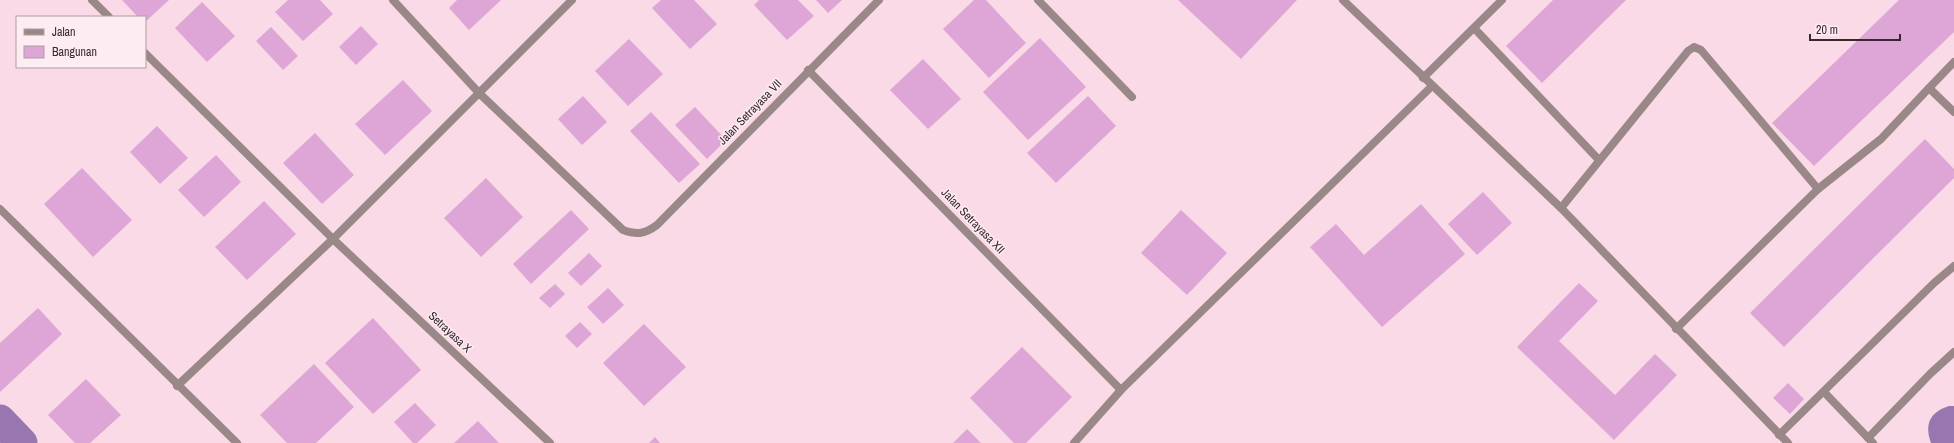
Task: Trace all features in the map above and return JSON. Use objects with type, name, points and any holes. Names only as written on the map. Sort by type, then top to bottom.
[{"type":"street","points":[[92,0],[108,16]]},
{"type":"street","points":[[393,0],[480,94]]},
{"type":"street","points":[[177,386],[333,240],[572,0]]},
{"type":"street","name":"Jalan Setrayasa VII","points":[[480,94],[623,230],[635,235],[648,232],[657,225],[808,70],[879,0]]},
{"type":"street","points":[[1038,0],[1132,97]]},
{"type":"street","points":[[1343,0],[1423,78],[1561,208],[1676,329],[1788,443]]},
{"type":"street","points":[[1423,78],[1502,0]]},
{"type":"street","points":[[1474,28],[1599,160]]},
{"type":"street","points":[[1561,208],[1688,51],[1694,47],[1701,50],[1721,76],[1818,189]]},
{"type":"street","name":"Setrayasa X","points":[[146,54],[333,240],[550,443]]},
{"type":"street","points":[[1676,329],[1818,189],[1881,139],[1954,62]]},
{"type":"street","name":"Jalan Setrayasa XII","points":[[808,70],[1121,390]]},
{"type":"street","points":[[1074,443],[1121,390],[1432,86]]},
{"type":"street","points":[[1929,88],[1954,112]]},
{"type":"street","points":[[0,209],[177,386],[237,443]]},
{"type":"street","points":[[1779,435],[1934,283],[1954,266]]},
{"type":"street","points":[[1824,392],[1871,441],[1930,374],[1954,352]]},
{"type":"shaded area","points":[[1949,406],[1954,406],[1954,443],[1931,443],[1928,430],[1930,420],[1937,412]]},
{"type":"building","points":[[122,0],[169,0],[146,21],[146,16],[137,16]]},
{"type":"building","points":[[288,0],[320,0],[333,14],[303,41],[275,12]]},
{"type":"building","points":[[457,0],[501,0],[469,30],[449,8]]},
{"type":"building","points":[[661,0],[694,0],[717,24],[690,49],[652,8]]},
{"type":"building","points":[[759,0],[798,0],[814,16],[787,40],[754,5]]},
{"type":"building","points":[[816,0],[842,0],[828,13]]},
{"type":"building","points":[[974,0],[986,0],[1026,43],[989,78],[943,29]]},
{"type":"building","points":[[1178,0],[1297,0],[1241,59]]},
{"type":"building","points":[[1553,0],[1626,0],[1542,83],[1506,46]]},
{"type":"building","points":[[1899,0],[1954,0],[1954,32],[1814,166],[1772,123]]},
{"type":"building","points":[[202,2],[235,36],[207,62],[175,28]]},
{"type":"building","points":[[361,26],[378,44],[356,65],[339,47]]},
{"type":"building","points":[[271,27],[298,56],[283,70],[256,41]]},
{"type":"building","points":[[1040,38],[1086,87],[1028,140],[983,92]]},
{"type":"building","points":[[629,39],[663,74],[628,106],[595,71]]},
{"type":"building","points":[[923,59],[961,99],[928,129],[890,90]]},
{"type":"building","points":[[403,80],[432,111],[385,155],[355,124]]},
{"type":"building","points":[[583,96],[607,122],[582,145],[558,119]]},
{"type":"building","points":[[1088,96],[1116,126],[1056,183],[1027,153]]},
{"type":"building","points":[[695,107],[726,140],[707,159],[675,125]]},
{"type":"building","points":[[651,112],[700,164],[679,183],[630,131]]},
{"type":"building","points":[[157,126],[188,158],[160,184],[130,152]]},
{"type":"building","points":[[315,133],[354,175],[322,204],[283,163]]},
{"type":"building","points":[[1925,139],[1954,169],[1954,178],[1784,347],[1750,313]]},
{"type":"building","points":[[216,155],[241,182],[204,217],[178,190]]},
{"type":"building","points":[[82,168],[132,220],[93,257],[44,204]]},
{"type":"building","points":[[486,178],[523,217],[481,257],[444,218]]},
{"type":"building","points":[[1483,192],[1512,223],[1477,255],[1448,224]]},
{"type":"building","points":[[264,201],[296,234],[247,280],[215,247]]},
{"type":"building","points":[[1421,204],[1465,254],[1382,327],[1310,247],[1336,224],[1364,255]]},
{"type":"building","points":[[571,210],[589,229],[531,284],[513,264]]},
{"type":"building","points":[[1181,210],[1227,253],[1187,295],[1141,253]]},
{"type":"building","points":[[589,253],[602,266],[581,286],[568,273]]},
{"type":"building","points":[[1579,283],[1598,301],[1559,341],[1615,395],[1655,354],[1677,375],[1614,440],[1517,347]]},
{"type":"building","points":[[555,284],[565,294],[550,308],[539,298]]},
{"type":"building","points":[[608,288],[624,305],[603,324],[587,307]]},
{"type":"building","points":[[38,308],[62,334],[0,392],[0,343]]},
{"type":"building","points":[[373,318],[421,370],[373,414],[325,363]]},
{"type":"building","points":[[580,322],[592,334],[577,348],[565,336]]},
{"type":"building","points":[[644,324],[686,367],[644,406],[603,363]]},
{"type":"building","points":[[1022,347],[1072,397],[1026,443],[1014,443],[970,398]]},
{"type":"building","points":[[314,364],[354,407],[316,443],[287,443],[260,415]]},
{"type":"building","points":[[86,379],[121,415],[90,443],[75,443],[48,415]]},
{"type":"building","points":[[1788,383],[1804,399],[1790,414],[1773,398]]},
{"type":"building","points":[[415,403],[436,425],[417,443],[413,443],[394,422]]},
{"type":"building","points":[[478,421],[499,443],[454,443]]},
{"type":"building","points":[[967,429],[981,443],[953,443]]},
{"type":"building","points":[[655,437],[660,443],[649,443]]},
{"type":"waterway","points":[[0,420],[22,443]]}]
